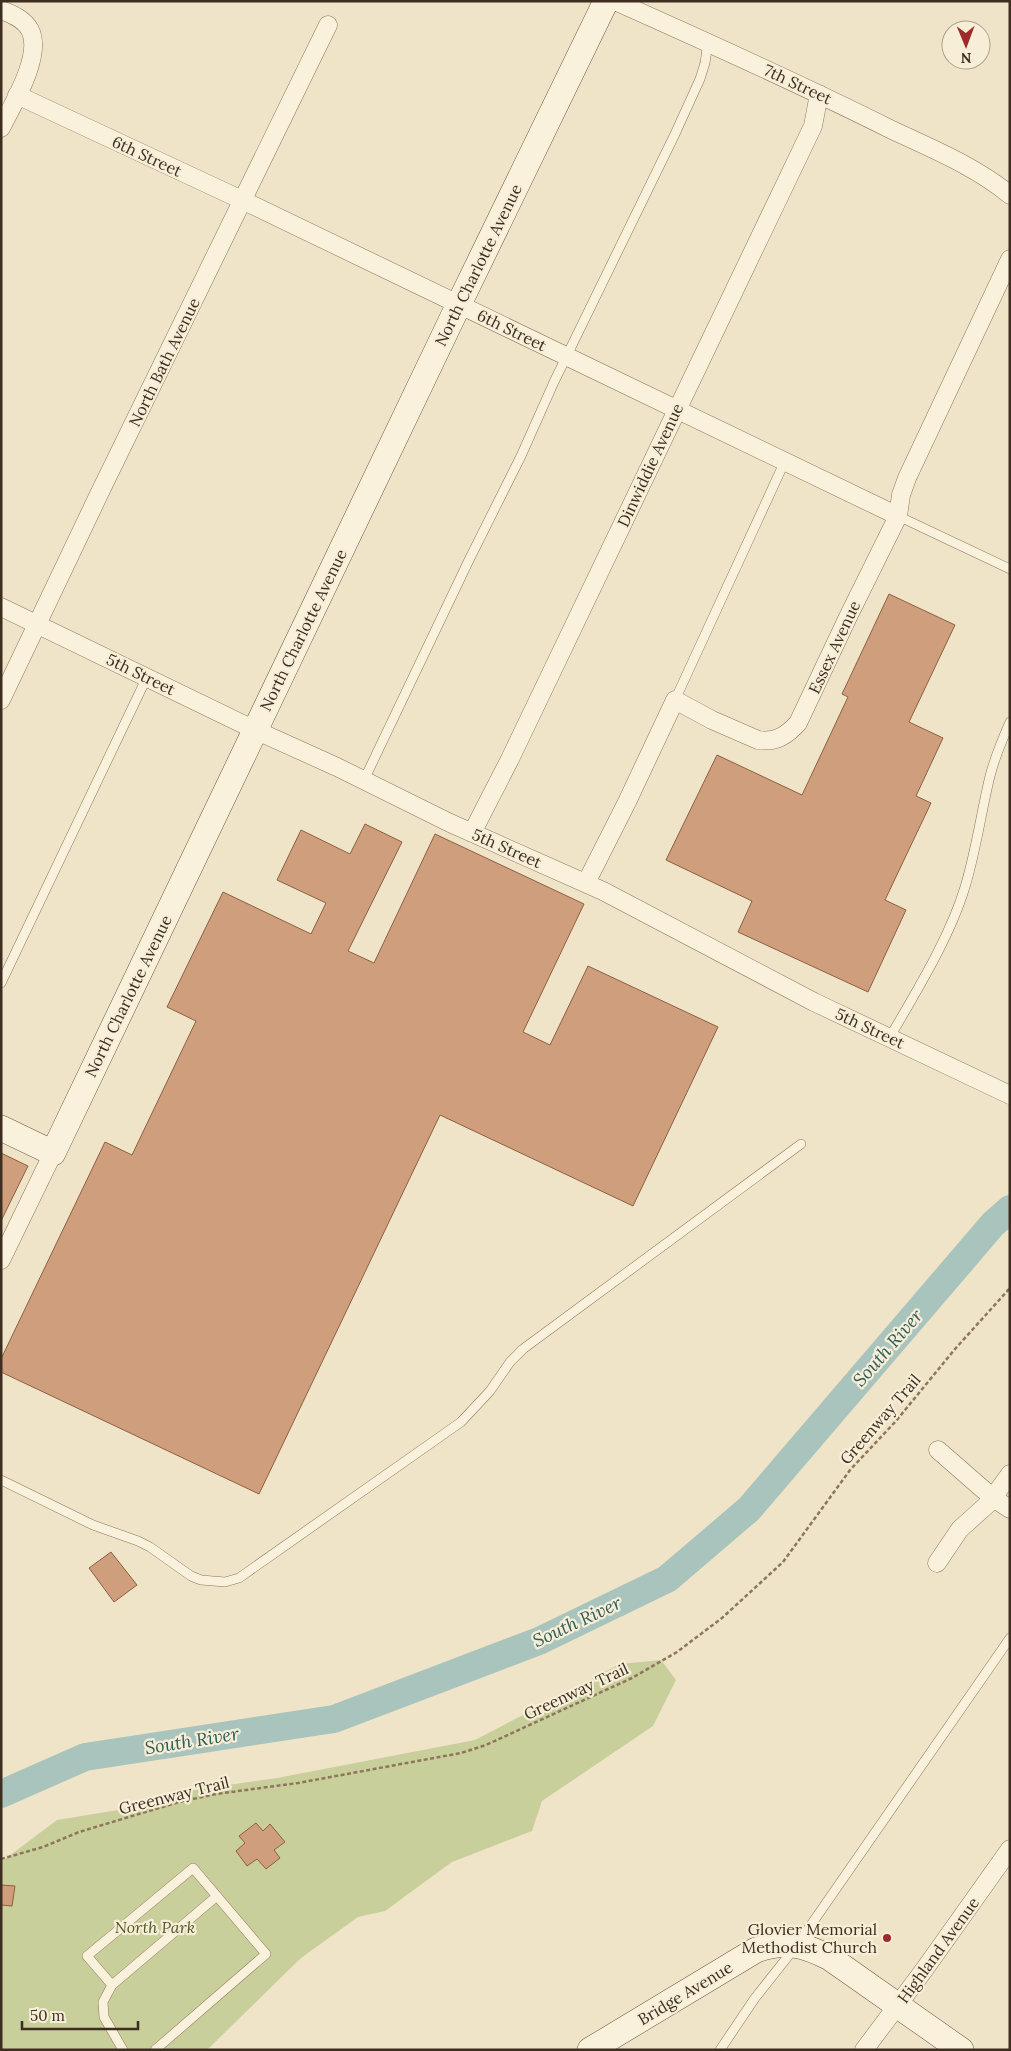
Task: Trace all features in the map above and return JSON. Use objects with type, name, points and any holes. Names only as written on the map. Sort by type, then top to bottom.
[{"type":"street","name":"North Charlotte Avenue","points":[[1,1260],[606,1]]},
{"type":"street","name":"7th Street","points":[[615,1],[819,94],[978,174],[1010,194]]},
{"type":"street","points":[[1,10],[22,21],[30,29],[34,42],[27,73],[1,128]]},
{"type":"street","name":"North Bath Avenue","points":[[1,700],[328,25]]},
{"type":"street","name":"Dinwiddie Avenue","points":[[472,833],[510,759],[812,126],[819,94]]},
{"type":"street","name":"6th Street","points":[[17,95],[242,200],[898,516]]},
{"type":"street","name":"Essex Avenue","points":[[674,700],[712,720],[758,740],[771,741],[789,732],[798,723],[898,516],[901,495],[907,478],[1010,259]]},
{"type":"street","name":"5th Street","points":[[1,607],[472,833],[586,883],[814,1002],[1010,1095]]},
{"type":"street","points":[[586,883],[627,802],[674,700]]},
{"type":"street","points":[[1,1128],[53,1152]]},
{"type":"street","points":[[938,1450],[993,1498],[1010,1509]]},
{"type":"street","points":[[937,1564],[960,1529],[993,1498],[1010,1474]]},
{"type":"street","name":"Highland Avenue","points":[[864,2050],[898,2006],[1010,1849]]},
{"type":"street","name":"Bridge Avenue","points":[[590,2050],[756,1950],[771,1945],[797,1945],[830,1958],[960,2050]]},
{"type":"lane","points":[[364,780],[521,456],[566,356],[700,79],[705,63],[708,42]]},
{"type":"lane","points":[[674,700],[785,461]]},
{"type":"lane","points":[[898,516],[1010,569]]},
{"type":"lane","points":[[1,983],[147,677]]},
{"type":"lane","points":[[890,1037],[923,980],[954,917],[976,848],[990,774],[1010,722]]},
{"type":"lane","points":[[1,1480],[93,1525],[144,1544],[191,1576],[201,1580],[225,1582],[238,1578],[461,1422],[490,1391],[510,1362],[524,1349],[801,1144]]},
{"type":"lane","points":[[720,2050],[755,1998],[797,1945],[1010,1638]]},
{"type":"lane","points":[[112,1985],[88,1956],[193,1868],[266,1954],[155,2050]]},
{"type":"lane","points":[[123,2050],[104,2017],[103,2002],[112,1985],[217,1896]]},
{"type":"path","name":"Greenway Trail","points":[[1,1859],[43,1847],[79,1832],[206,1796],[298,1783],[461,1752],[486,1745],[632,1678],[677,1652],[722,1618],[783,1562],[850,1470],[896,1422],[955,1349],[1010,1288]]},
{"type":"green space","name":"North Park","points":[[661,1660],[676,1680],[653,1726],[542,1801],[532,1831],[452,1862],[385,1911],[358,1917],[301,1958],[207,2050],[1,2050],[1,1862],[57,1820],[118,1810],[192,1790],[277,1778],[475,1740],[620,1664]]},
{"type":"building","points":[[889,594],[955,625],[909,722],[943,738],[916,796],[931,803],[885,900],[906,910],[868,992],[738,932],[752,901],[666,860],[717,755],[802,795],[848,697],[842,694]]},
{"type":"building","points":[[365,824],[402,842],[348,951],[374,963],[435,834],[584,904],[523,1032],[550,1045],[588,966],[718,1027],[633,1206],[440,1115],[259,1494],[1,1372],[1,1359],[105,1142],[132,1155],[196,1021],[167,1007],[223,892],[311,934],[326,903],[277,880],[301,830],[350,854]]},
{"type":"building","points":[[1,1153],[28,1166],[1,1221]]},
{"type":"building","points":[[111,1552],[137,1585],[114,1602],[89,1568]]},
{"type":"building","points":[[256,1823],[263,1831],[270,1824],[285,1842],[274,1850],[280,1858],[266,1869],[257,1859],[247,1866],[236,1851],[245,1843],[239,1836]]},
{"type":"building","points":[[1,1885],[15,1886],[12,1906],[1,1905]]},
{"type":"waterway","name":"South River","points":[[1,1794],[85,1757],[334,1719],[539,1641],[667,1579],[749,1509],[993,1224],[1010,1209]]},
{"type":"place","name":"Glovier Memorial Methodist Church","points":[[887,1938]]}]
